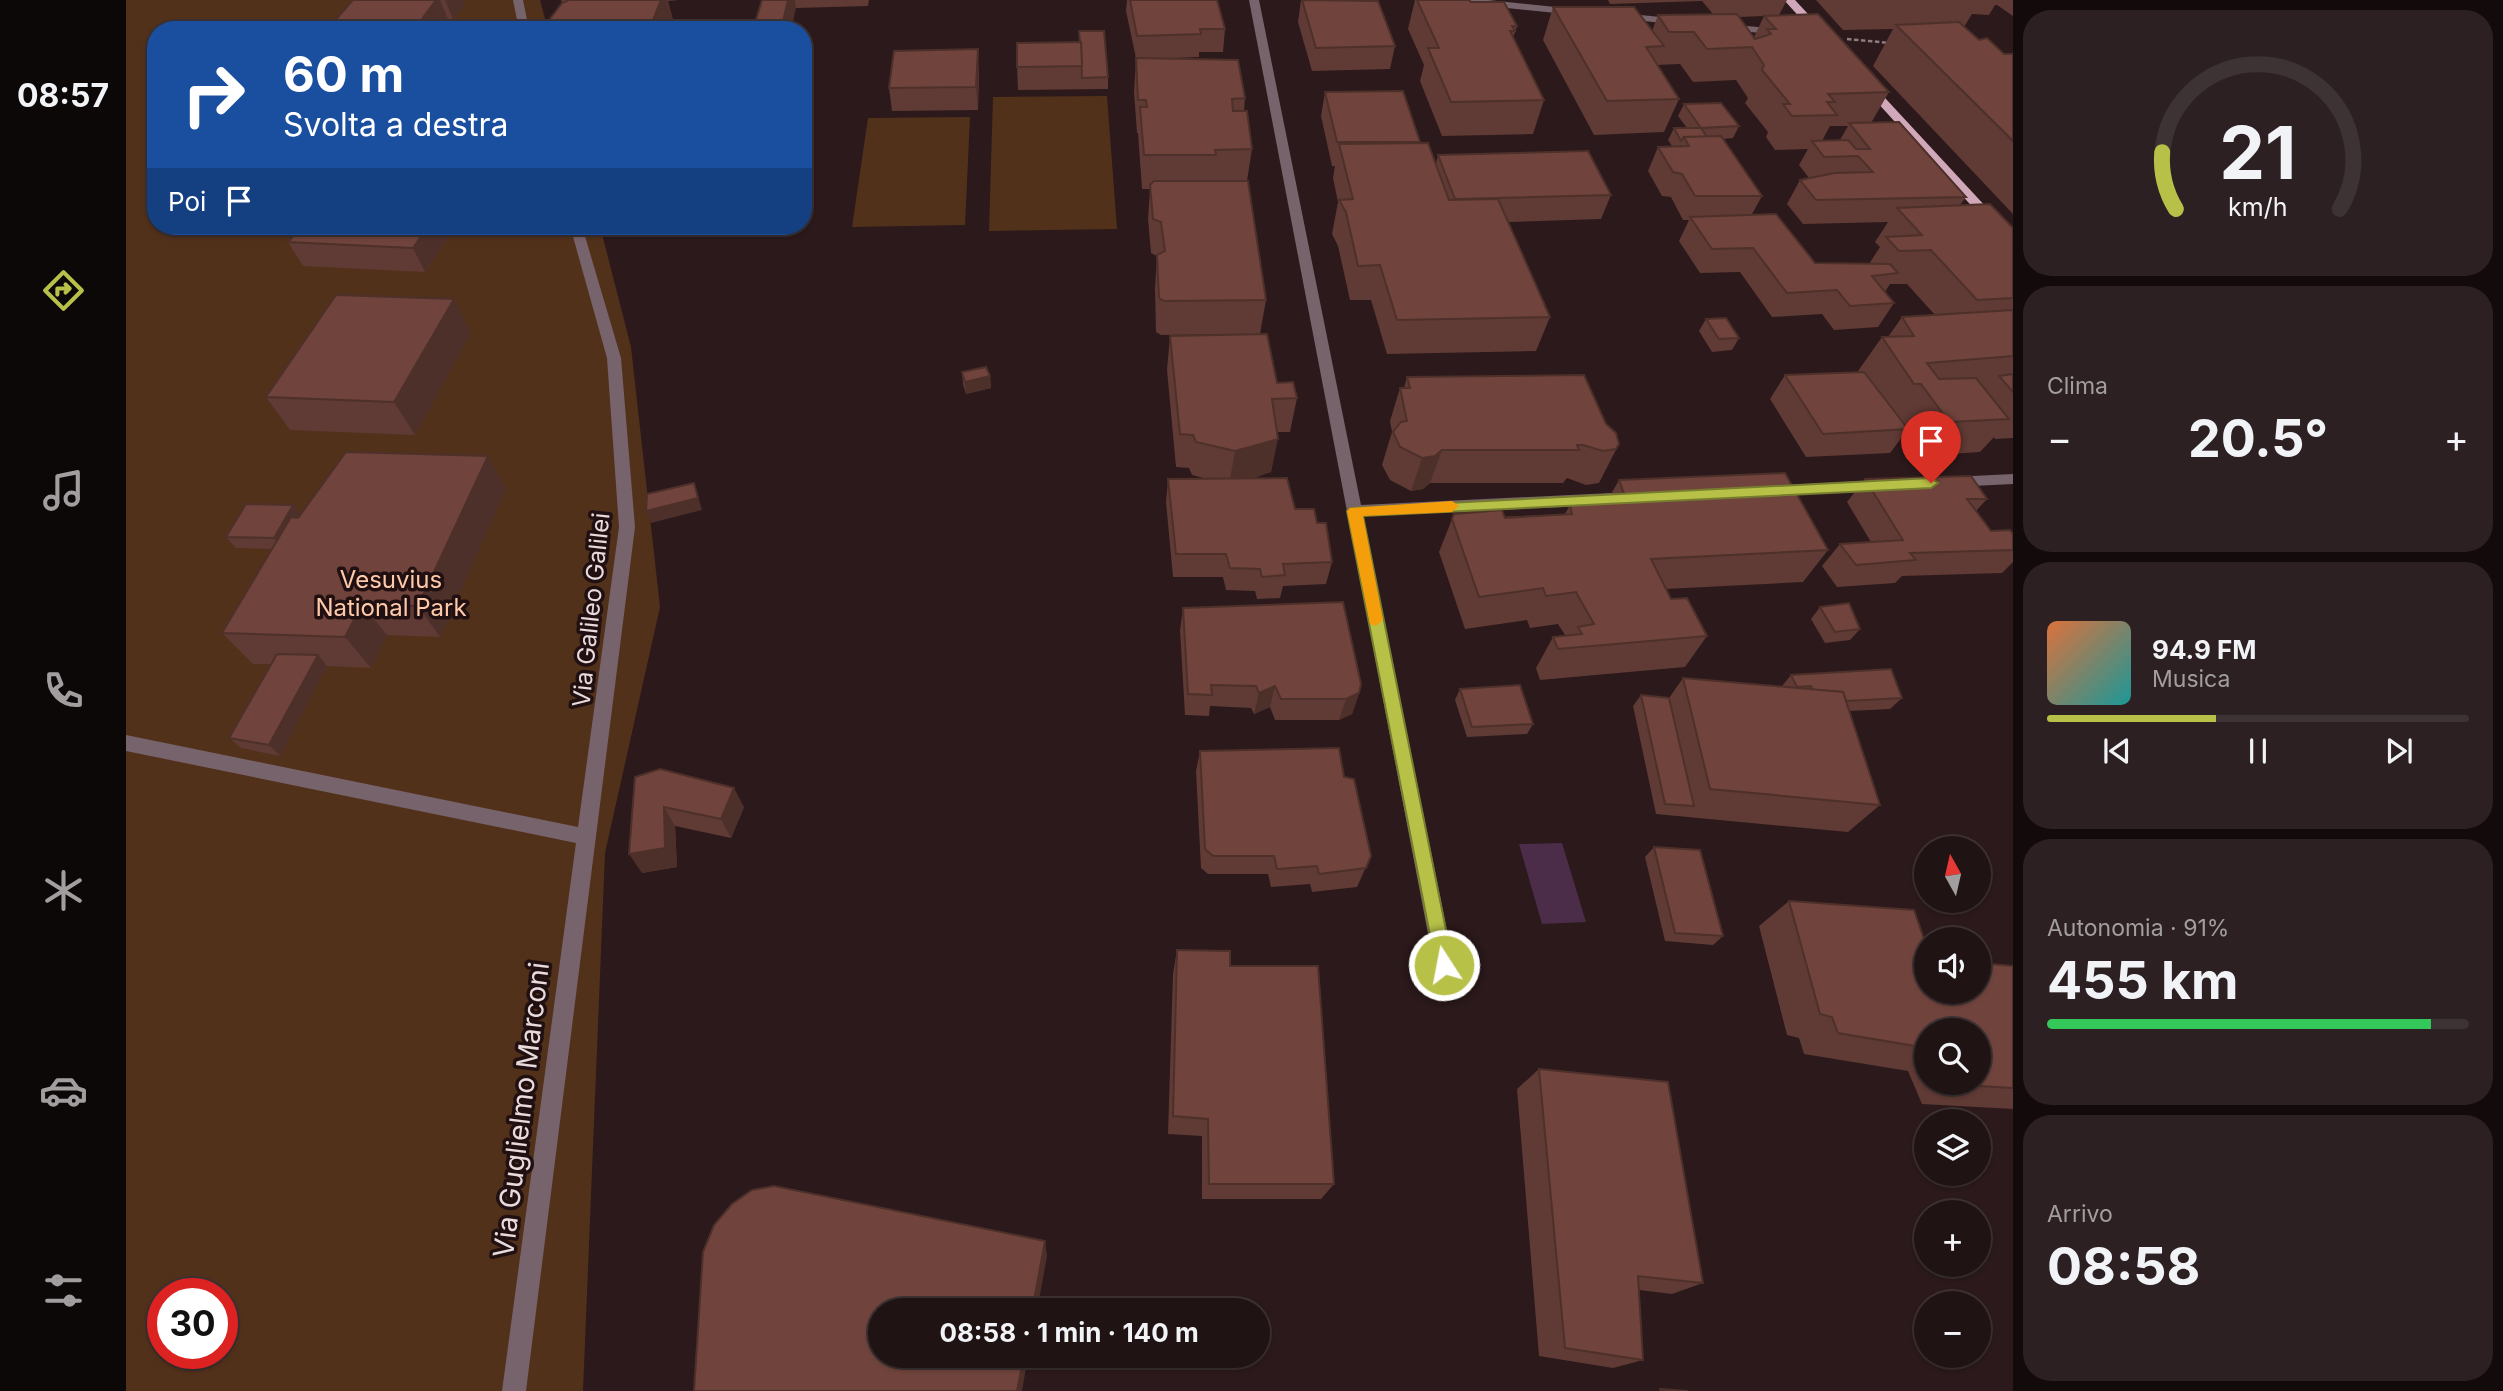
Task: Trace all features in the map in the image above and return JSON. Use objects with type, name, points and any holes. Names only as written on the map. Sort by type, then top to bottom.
[{"type":"main road","points":[[1790,0],[1823,36]]},
{"type":"main road","points":[[1859,76],[2013,244]]},
{"type":"street","points":[[519,0],[522,21]]},
{"type":"street","points":[[1254,0],[1444,965]]},
{"type":"street","points":[[1458,0],[1593,13]]},
{"type":"street","points":[[1606,15],[1688,23]]},
{"type":"street","points":[[1715,26],[1796,34]]},
{"type":"street","points":[[1809,35],[1823,36]]},
{"type":"street","name":"Via Galileo Galilei","points":[[579,235],[614,358],[627,527],[587,837]]},
{"type":"street","points":[[1931,483],[2013,479]]},
{"type":"street","points":[[1752,492],[1903,484]]},
{"type":"street","points":[[1354,511],[1643,497]]},
{"type":"street","points":[[126,743],[587,837]]},
{"type":"street","name":"Via Guglielmo Marconi","points":[[514,1391],[587,837]]},
{"type":"path","points":[[1823,36],[1891,43]]},
{"type":"green space","name":"Vesuvius National Park","points":[[126,0],[540,0],[546,21],[147,21],[147,235],[602,235],[631,347],[660,607],[605,853],[583,1391],[126,1391]]},
{"type":"green space","points":[[1107,96],[1117,229],[989,231],[993,97]]},
{"type":"green space","points":[[970,117],[965,225],[852,227],[868,118]]},
{"type":"shaded area","points":[[1562,843],[1586,922],[1542,924],[1519,844]]},
{"type":"building","points":[[353,0],[436,0],[420,21],[335,21]]},
{"type":"building","points":[[569,0],[661,0],[653,21],[551,21],[562,3]]},
{"type":"building","points":[[762,0],[788,0],[783,21],[756,21]]},
{"type":"building","points":[[1130,0],[1217,0],[1225,29],[1200,29],[1201,34],[1137,36]]},
{"type":"building","points":[[1302,0],[1378,1],[1395,46],[1316,48]]},
{"type":"building","points":[[1417,0],[1504,2],[1517,26],[1512,26],[1515,31],[1510,31],[1544,100],[1451,102],[1428,48],[1439,48]]},
{"type":"building","points":[[1553,7],[1634,7],[1664,46],[1646,47],[1679,99],[1607,101]]},
{"type":"building","points":[[1737,14],[1755,39],[1771,34],[1767,29],[1776,29],[1764,16],[1818,14],[1889,92],[1828,94],[1835,102],[1827,102],[1837,115],[1792,116],[1783,104],[1790,104],[1762,70],[1764,65],[1752,47],[1707,49],[1694,32],[1669,32],[1658,15]]},
{"type":"building","points":[[1959,22],[1979,40],[1987,38],[2004,54],[2013,54],[2013,141],[1896,25]]},
{"type":"building","points":[[1079,31],[1104,31],[1108,77],[1082,78]]},
{"type":"building","points":[[1081,42],[1082,66],[1017,67],[1017,43]]},
{"type":"building","points":[[978,49],[976,87],[889,88],[894,51]]},
{"type":"building","points":[[1136,58],[1238,60],[1245,98],[1232,99],[1233,111],[1247,111],[1252,149],[1215,150],[1216,155],[1144,155],[1140,107],[1147,107],[1146,100],[1138,100]]},
{"type":"building","points":[[1403,91],[1420,142],[1337,142],[1325,92]]},
{"type":"building","points":[[1721,103],[1739,126],[1701,128],[1684,104]]},
{"type":"building","points":[[1899,122],[1966,197],[1816,200],[1800,180],[1835,173],[1873,172],[1858,156],[1824,157],[1812,141],[1848,140],[1856,149],[1870,149],[1849,123]]},
{"type":"building","points":[[1674,128],[1701,128],[1707,137],[1684,137],[1681,141]]},
{"type":"building","points":[[1721,136],[1762,196],[1695,196],[1682,174],[1673,172],[1658,147],[1689,146],[1684,137]]},
{"type":"building","points":[[1428,143],[1449,200],[1498,199],[1550,317],[1397,320],[1380,265],[1358,266],[1346,212],[1339,200],[1353,199],[1339,144]]},
{"type":"building","points":[[1588,151],[1611,195],[1455,199],[1438,155]]},
{"type":"building","points":[[1154,181],[1248,181],[1266,300],[1164,301],[1159,298],[1157,255],[1165,251],[1161,222],[1153,219],[1150,185]]},
{"type":"building","points":[[1990,204],[2013,228],[2013,298],[1977,300],[1931,250],[1899,251],[1886,237],[1922,235],[1897,208]]},
{"type":"building","points":[[1776,214],[1815,263],[1890,264],[1898,273],[1872,276],[1894,303],[1850,306],[1837,290],[1787,293],[1753,248],[1712,249],[1690,217]]},
{"type":"building","points":[[294,235],[422,235],[413,248],[288,242]]},
{"type":"building","points":[[336,295],[454,299],[394,402],[266,397]]},
{"type":"building","points":[[2013,310],[2013,356],[1927,363],[1939,379],[1976,378],[2009,419],[1949,422],[1921,384],[1914,384],[1882,337],[1914,336],[1902,317]]},
{"type":"building","points":[[1726,318],[1739,338],[1719,339],[1706,319]]},
{"type":"building","points":[[1267,334],[1277,383],[1293,382],[1297,398],[1272,399],[1278,439],[1235,451],[1196,442],[1193,435],[1180,434],[1170,336]]},
{"type":"building","points":[[986,367],[990,376],[965,382],[962,372]]},
{"type":"building","points":[[1864,372],[1908,429],[1823,434],[1785,375]]},
{"type":"building","points":[[2013,374],[2013,392],[1999,376]]},
{"type":"building","points":[[1584,375],[1606,424],[1616,433],[1619,444],[1616,449],[1603,451],[1577,445],[1579,450],[1442,450],[1435,456],[1422,458],[1400,447],[1393,432],[1401,422],[1407,421],[1400,388],[1410,388],[1407,377]]},
{"type":"building","points":[[346,452],[488,456],[418,606],[362,604],[345,637],[222,633],[291,517],[298,518]]},
{"type":"building","points":[[1785,473],[1828,550],[1651,559],[1671,599],[1687,598],[1707,636],[1558,649],[1553,637],[1582,634],[1578,627],[1594,624],[1576,592],[1546,596],[1543,588],[1479,597],[1452,519],[1454,514],[1502,510],[1505,518],[1572,514],[1570,505],[1627,502],[1619,480]]},
{"type":"building","points":[[1971,476],[1987,499],[1967,499],[1991,531],[2010,530],[2013,534],[2013,550],[1910,553],[1916,560],[1856,565],[1840,544],[1903,540],[1865,479]]},
{"type":"building","points":[[1287,478],[1295,509],[1314,509],[1317,523],[1326,523],[1332,562],[1283,564],[1285,575],[1262,577],[1260,569],[1230,568],[1226,554],[1176,554],[1168,479]]},
{"type":"building","points":[[694,483],[698,498],[646,511],[647,494]]},
{"type":"building","points":[[246,504],[293,505],[274,538],[226,537]]},
{"type":"building","points":[[1343,602],[1361,684],[1359,693],[1346,699],[1281,699],[1275,686],[1259,693],[1256,686],[1211,685],[1212,695],[1188,694],[1183,608]]},
{"type":"building","points":[[1849,603],[1860,629],[1835,632],[1820,607]]},
{"type":"building","points":[[277,654],[318,655],[269,745],[229,738]]},
{"type":"building","points":[[1891,669],[1902,698],[1846,701],[1843,692],[1813,690],[1811,686],[1797,687],[1791,675]]},
{"type":"building","points":[[1683,678],[1843,692],[1880,805],[1710,789]]},
{"type":"building","points":[[1520,685],[1533,724],[1472,727],[1460,689]]},
{"type":"building","points":[[1641,695],[1669,698],[1694,806],[1665,804]]},
{"type":"building","points":[[1339,748],[1344,777],[1354,779],[1371,856],[1366,868],[1319,874],[1317,866],[1277,869],[1274,856],[1213,856],[1205,849],[1200,751]]},
{"type":"building","points":[[660,769],[734,788],[721,819],[664,807],[665,848],[629,854],[635,777]]},
{"type":"building","points":[[1654,847],[1700,850],[1723,936],[1675,933]]},
{"type":"building","points":[[1789,901],[1914,910],[1920,927],[1914,927],[1914,1004],[1991,1004],[1991,964],[2013,966],[2013,1088],[1991,1087],[1991,1018],[1914,1018],[1914,1046],[1838,1033],[1832,1017],[1820,1014]]},
{"type":"building","points":[[1177,950],[1230,951],[1230,966],[1318,966],[1334,1184],[1209,1184],[1208,1119],[1173,1116]]},
{"type":"building","points":[[1539,1069],[1668,1082],[1703,1283],[1638,1276],[1643,1360],[1565,1348]]},
{"type":"building","points":[[774,1186],[1045,1241],[1034,1298],[868,1298],[868,1368],[1022,1368],[1017,1391],[694,1391],[703,1252],[714,1225],[732,1204],[752,1190]]},
{"type":"slow traffic","points":[[1376,620],[1354,511],[1452,506]]},
{"type":"route","points":[[1444,965],[1354,511],[1931,483]]}]
